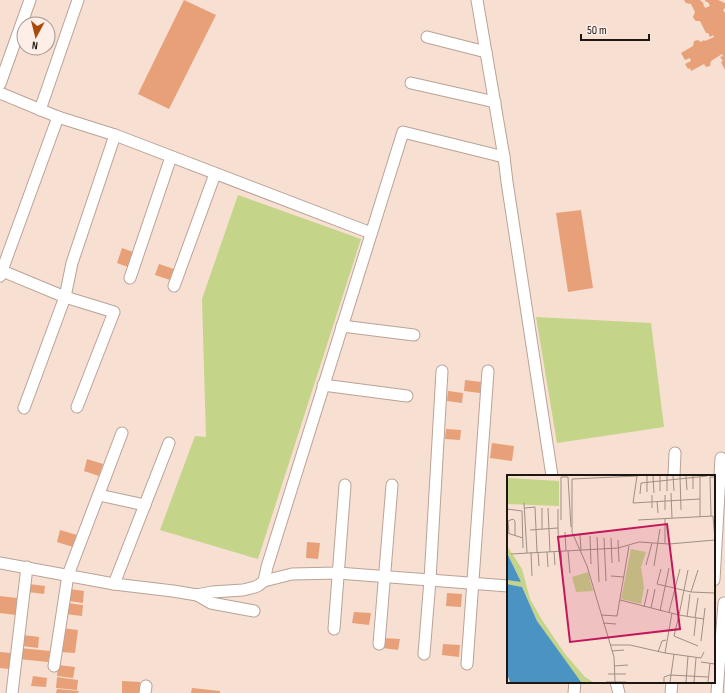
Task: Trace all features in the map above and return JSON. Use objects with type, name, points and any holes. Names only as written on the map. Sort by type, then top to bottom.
[{"type":"street","points":[[0,84],[30,0]]},
{"type":"street","points":[[40,110],[78,0]]},
{"type":"street","points":[[477,0],[504,156],[552,475]]},
{"type":"street","points":[[427,37],[486,52]]},
{"type":"street","points":[[411,83],[495,102]]},
{"type":"street","points":[[0,93],[58,117],[115,135],[371,233]]},
{"type":"street","points":[[58,117],[1,273],[65,297],[114,312],[77,407]]},
{"type":"street","points":[[264,581],[323,385],[403,132],[504,156]]},
{"type":"street","points":[[24,408],[65,297],[72,263],[115,135]]},
{"type":"street","points":[[130,278],[171,157]]},
{"type":"street","points":[[174,286],[214,174]]},
{"type":"street","points":[[342,326],[414,335]]},
{"type":"street","points":[[424,654],[430,580],[442,370]]},
{"type":"street","points":[[467,664],[488,371]]},
{"type":"street","points":[[323,385],[407,396]]},
{"type":"street","points":[[54,666],[68,575],[122,433]]},
{"type":"street","points":[[114,584],[169,443]]},
{"type":"street","points":[[674,475],[675,453]]},
{"type":"street","points":[[715,565],[722,458]]},
{"type":"street","points":[[334,629],[345,485]]},
{"type":"street","points":[[380,644],[392,485]]},
{"type":"street","points":[[99,495],[145,505]]},
{"type":"street","points":[[0,563],[114,584],[197,595],[211,603],[254,611]]},
{"type":"street","points":[[12,693],[27,568]]},
{"type":"street","points":[[197,595],[212,592],[242,590],[255,587],[264,581],[292,574],[338,572],[507,586]]},
{"type":"street","points":[[717,693],[721,602]]},
{"type":"street","points":[[616,683],[619,693]]},
{"type":"green space","points":[[238,195],[361,239],[258,559],[160,530],[195,436],[206,437],[202,299]]},
{"type":"green space","points":[[536,317],[651,323],[664,427],[557,443]]},
{"type":"building","points":[[184,0],[216,15],[169,109],[138,94]]},
{"type":"building","points":[[684,0],[700,0],[704,4],[705,8],[710,6],[705,0],[718,0],[725,3],[725,8],[723,10],[725,13],[725,70],[721,62],[723,61],[720,57],[723,56],[722,54],[711,61],[710,66],[706,67],[704,64],[691,71],[685,64],[691,61],[690,58],[685,60],[681,53],[693,46],[694,41],[698,40],[701,42],[714,37],[713,35],[710,37],[708,33],[706,33],[700,21],[696,21],[694,19],[693,17],[695,12],[691,4],[686,3]]},
{"type":"building","points":[[581,210],[593,288],[568,292],[556,213]]},
{"type":"building","points":[[122,248],[133,252],[128,267],[117,263]]},
{"type":"building","points":[[159,264],[174,269],[170,280],[155,275]]},
{"type":"building","points":[[465,380],[481,382],[480,393],[464,391]]},
{"type":"building","points":[[448,391],[463,393],[462,403],[447,401]]},
{"type":"building","points":[[446,429],[461,430],[460,440],[445,439]]},
{"type":"building","points":[[492,443],[514,446],[512,461],[490,458]]},
{"type":"building","points":[[87,459],[103,464],[99,476],[84,471]]},
{"type":"building","points":[[60,530],[77,535],[73,547],[57,542]]},
{"type":"building","points":[[307,542],[320,543],[318,559],[306,558]]},
{"type":"building","points":[[29,584],[45,586],[44,594],[28,592]]},
{"type":"building","points":[[70,589],[84,591],[83,603],[69,601]]},
{"type":"building","points":[[447,593],[462,594],[461,607],[446,606]]},
{"type":"building","points":[[0,596],[17,598],[16,615],[0,613]]},
{"type":"building","points":[[67,603],[83,605],[82,616],[65,614]]},
{"type":"building","points":[[354,612],[371,613],[369,625],[352,623]]},
{"type":"building","points":[[62,628],[78,630],[75,653],[60,652]]},
{"type":"building","points":[[23,635],[39,637],[38,648],[22,646]]},
{"type":"building","points":[[383,638],[400,639],[398,650],[382,648]]},
{"type":"building","points":[[443,644],[460,645],[459,657],[442,655]]},
{"type":"building","points":[[20,648],[50,651],[48,662],[18,659]]},
{"type":"building","points":[[0,652],[11,653],[9,669],[0,668]]},
{"type":"building","points":[[58,665],[75,667],[73,678],[57,676]]},
{"type":"building","points":[[33,676],[47,678],[46,687],[31,686]]},
{"type":"building","points":[[57,677],[78,680],[77,690],[56,688]]},
{"type":"building","points":[[122,681],[140,682],[139,693],[122,693]]},
{"type":"building","points":[[192,688],[220,691],[220,693],[191,693]]},
{"type":"building","points":[[57,689],[79,691],[78,693],[56,693]]}]
